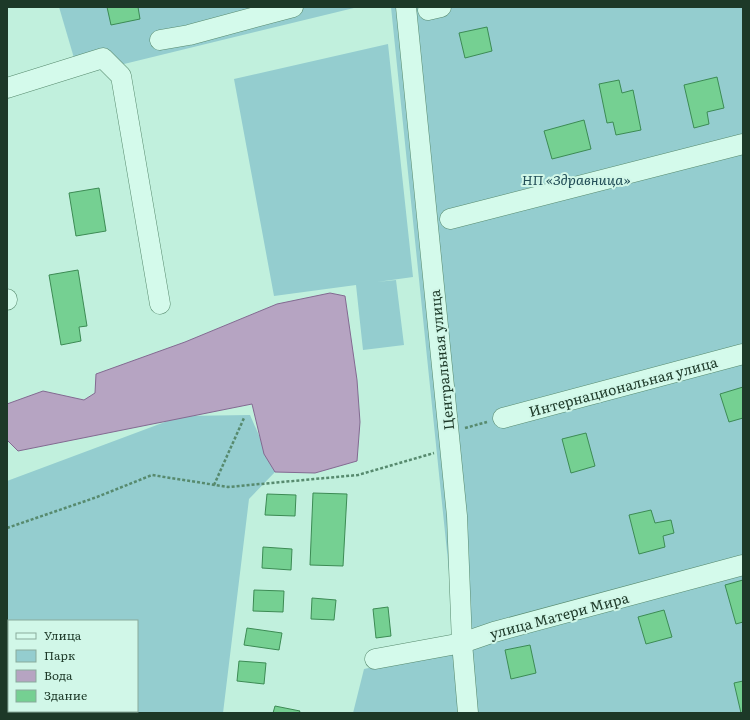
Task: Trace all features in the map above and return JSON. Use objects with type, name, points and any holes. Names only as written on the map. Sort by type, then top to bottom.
[{"type":"street","points":[[160,40],[189,34],[292,7]]},
{"type":"street","name":"Центральная улица","points":[[406,7],[457,516],[462,643],[468,713]]},
{"type":"street","points":[[7,88],[103,58],[121,76],[160,304]]},
{"type":"street","points":[[450,219],[743,144]]},
{"type":"street","name":"Интернациональная улица","points":[[503,418],[743,354]]},
{"type":"street","name":"улица Матери Мира","points":[[374,659],[462,643],[494,632],[743,565]]},
{"type":"path","points":[[214,485],[244,418]]},
{"type":"path","points":[[7,528],[97,497],[152,475],[228,487],[358,475],[503,418]]},
{"type":"green space","points":[[59,7],[358,7],[79,75]]},
{"type":"green space","name":"НП «Здравница»","points":[[391,7],[743,7],[743,713],[353,713],[364,669],[457,649]]},
{"type":"green space","points":[[388,44],[413,277],[377,282],[396,280],[404,345],[363,350],[356,285],[274,296],[234,79]]},
{"type":"green space","points":[[250,415],[275,472],[249,499],[223,713],[7,713],[7,481],[181,416]]},
{"type":"water","points":[[330,293],[345,296],[357,380],[360,422],[357,461],[315,473],[275,472],[264,454],[252,404],[18,451],[7,440],[7,404],[43,391],[84,400],[95,393],[96,374],[185,342],[277,304]]},
{"type":"building","points":[[107,7],[138,7],[140,19],[111,25]]},
{"type":"building","points":[[487,27],[492,51],[465,58],[459,33]]},
{"type":"building","points":[[717,77],[724,108],[707,112],[709,124],[694,128],[684,85]]},
{"type":"building","points":[[619,80],[622,93],[633,90],[641,130],[616,135],[613,122],[607,123],[599,84]]},
{"type":"building","points":[[584,120],[591,149],[552,159],[544,131]]},
{"type":"building","points":[[99,188],[106,231],[76,236],[69,193]]},
{"type":"building","points":[[78,270],[87,326],[79,327],[81,341],[61,345],[49,275]]},
{"type":"building","points":[[743,387],[743,418],[729,422],[720,394]]},
{"type":"building","points":[[586,433],[595,466],[571,473],[562,439]]},
{"type":"building","points":[[313,493],[347,494],[343,566],[310,565]]},
{"type":"building","points":[[267,494],[296,495],[295,516],[265,515]]},
{"type":"building","points":[[651,510],[655,523],[671,520],[674,533],[663,536],[665,547],[639,554],[629,515]]},
{"type":"building","points":[[263,547],[292,549],[291,570],[262,568]]},
{"type":"building","points":[[743,580],[743,622],[736,624],[725,585]]},
{"type":"building","points":[[254,590],[284,591],[283,612],[253,611]]},
{"type":"building","points":[[312,598],[336,600],[334,620],[311,619]]},
{"type":"building","points":[[388,607],[391,636],[376,638],[373,609]]},
{"type":"building","points":[[664,610],[672,637],[646,644],[638,617]]},
{"type":"building","points":[[247,628],[282,633],[279,650],[244,645]]},
{"type":"building","points":[[530,645],[536,673],[511,679],[505,650]]},
{"type":"building","points":[[239,661],[266,663],[264,684],[237,681]]},
{"type":"building","points":[[743,681],[743,713],[741,713],[734,683]]},
{"type":"building","points":[[275,706],[300,711],[299,713],[273,713]]}]
